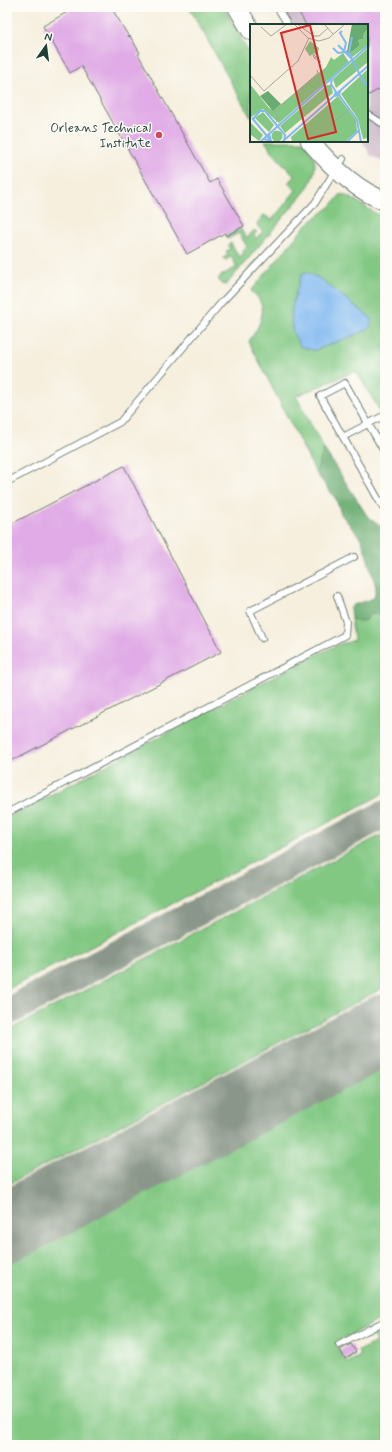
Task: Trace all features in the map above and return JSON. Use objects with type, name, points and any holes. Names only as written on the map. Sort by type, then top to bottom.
[{"type":"street","points":[[237,7],[250,29]]},
{"type":"street","points":[[312,142],[334,155],[385,191]]},
{"type":"street","points":[[334,155],[353,183],[385,201]]},
{"type":"lane","points":[[277,7],[287,24]]},
{"type":"lane","points":[[368,115],[385,125]]},
{"type":"lane","points":[[7,482],[120,422],[221,303],[315,203],[334,155]]},
{"type":"lane","points":[[385,453],[345,383],[320,396],[385,511]]},
{"type":"lane","points":[[343,437],[385,415]]},
{"type":"lane","points":[[262,638],[250,611],[354,557]]},
{"type":"lane","points":[[7,813],[345,635],[346,622],[337,596]]},
{"type":"lane","points":[[339,1345],[385,1321]]},
{"type":"shaded area","points":[[282,7],[385,7],[385,162],[371,156],[363,142],[368,142],[368,24],[292,24]]},
{"type":"green space","points":[[189,7],[224,7],[250,55],[250,116]]},
{"type":"green space","points":[[266,142],[305,142],[311,151],[315,162],[313,177],[303,194],[226,285],[221,284],[219,277],[237,267],[231,257],[226,260],[223,258],[228,255],[226,251],[230,249],[228,245],[231,243],[239,257],[244,253],[243,251],[247,247],[239,233],[228,239],[226,236],[240,228],[247,238],[254,230],[257,232],[254,235],[257,238],[263,232],[258,227],[257,223],[264,215],[272,220],[296,190],[288,183],[294,176],[274,154]]},
{"type":"green space","points":[[341,194],[385,218],[385,420],[356,371],[296,396],[324,449],[316,473],[250,344],[249,341],[260,322],[262,315],[260,302],[251,291],[306,225],[331,206]]},
{"type":"green space","points":[[324,449],[368,517],[382,527],[385,527],[385,613],[370,613],[366,620],[358,621],[351,619],[350,609],[353,605],[374,598],[376,587],[362,540],[341,514],[336,499],[316,473]]},
{"type":"green space","points":[[370,613],[385,613],[385,793],[7,990],[7,818],[299,663],[342,643],[354,640],[351,619],[358,621]]},
{"type":"green space","points":[[385,833],[385,987],[7,1185],[7,1031]]},
{"type":"green space","points":[[385,1068],[385,1317],[335,1343],[347,1363],[360,1356],[358,1350],[376,1342],[373,1336],[366,1339],[365,1337],[367,1333],[385,1323],[385,1445],[7,1445],[7,1265]]},
{"type":"water","points":[[306,272],[319,278],[371,318],[371,325],[368,329],[316,350],[311,350],[300,346],[293,332],[291,318],[301,277],[303,273]]},
{"type":"building","points":[[76,7],[111,7],[140,53],[138,54],[210,183],[217,179],[244,226],[226,236],[225,233],[187,254],[81,66],[70,73],[43,26]]},
{"type":"building","points":[[296,7],[385,7],[385,86],[368,95],[368,24],[305,24]]},
{"type":"building","points":[[124,466],[221,652],[7,763],[7,526]]},
{"type":"building","points":[[351,1344],[356,1352],[345,1359],[340,1350]]},
{"type":"taxiway","points":[[7,1012],[385,814]]},
{"type":"runway","points":[[7,1227],[385,1029]]},
{"type":"place","name":"Orleans Technical Institute","points":[[159,135]]}]
